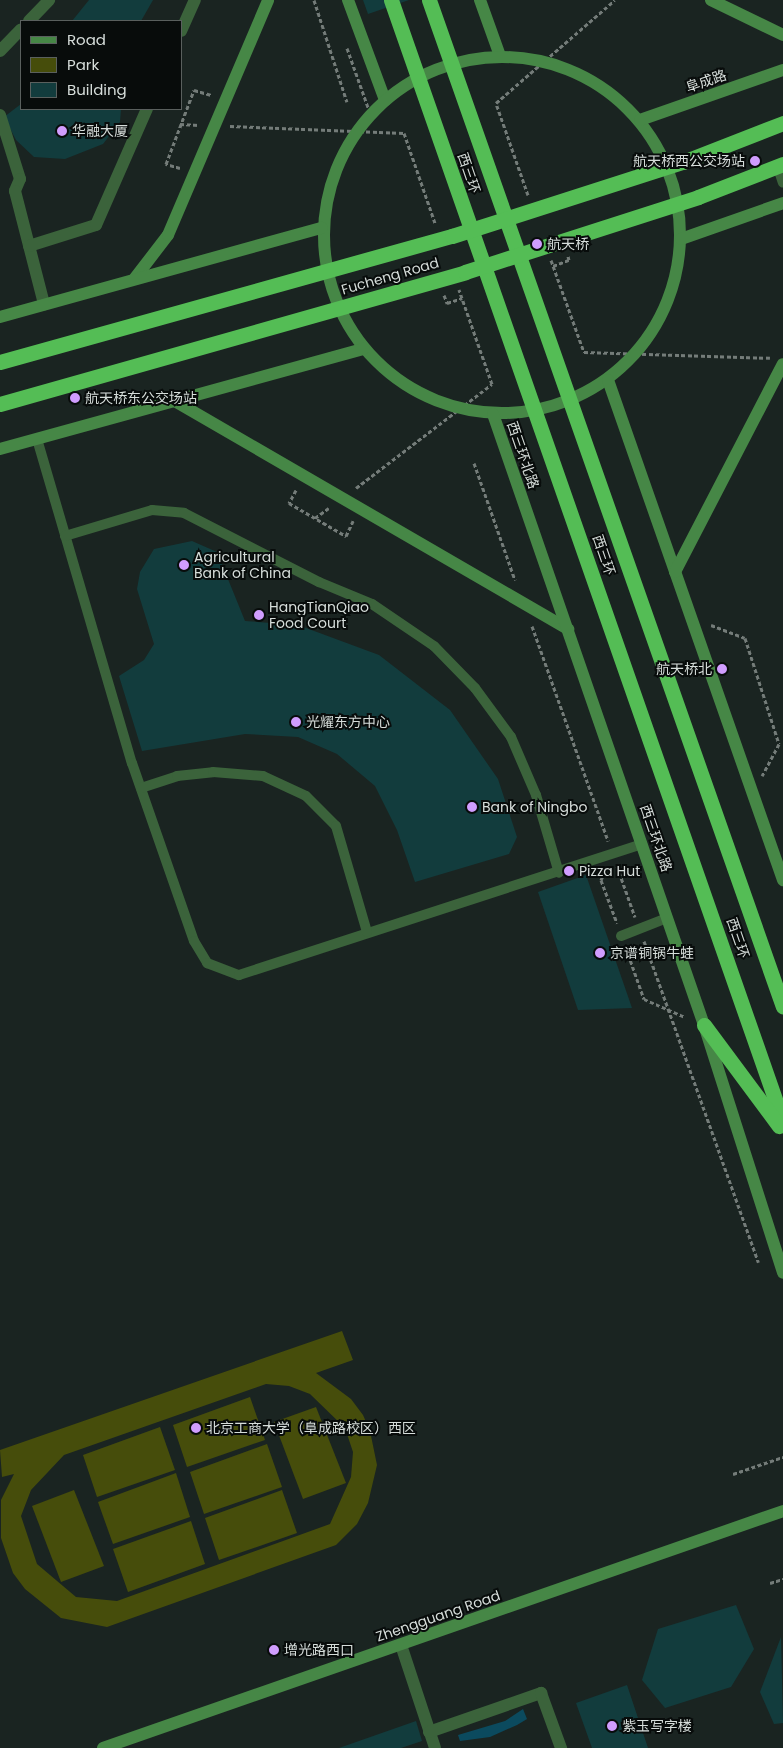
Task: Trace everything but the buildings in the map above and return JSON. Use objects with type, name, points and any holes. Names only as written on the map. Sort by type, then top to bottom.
[{"type":"highway","name":"西三环","points":[[391,0],[709,904],[783,1122]]},
{"type":"highway","name":"西三环","points":[[429,0],[783,1007]]},
{"type":"highway","name":"Fucheng Road","points":[[0,362],[452,236],[683,162],[783,123]]},
{"type":"highway","name":"Fucheng Road","points":[[0,404],[465,272],[698,197],[783,164]]},
{"type":"highway","points":[[704,1025],[783,1131]]},
{"type":"main road","points":[[135,278],[168,235],[268,0]]},
{"type":"main road","points":[[348,0],[384,100]]},
{"type":"main road","points":[[480,0],[500,56]]},
{"type":"main road","points":[[711,0],[783,35]]},
{"type":"main road","points":[[500,56],[539,60],[572,70],[611,93],[640,120],[670,173],[679,205],[681,239],[678,270],[665,310],[640,349],[608,380],[557,406],[493,414],[451,407],[414,392],[383,370],[363,349],[340,314],[326,275],[322,228],[341,154],[370,113],[384,100],[420,76],[452,63],[500,56]]},
{"type":"main road","name":"阜成路","points":[[640,120],[783,70]]},
{"type":"main road","points":[[681,239],[783,203]]},
{"type":"main road","points":[[0,317],[135,278],[322,228]]},
{"type":"main road","points":[[0,449],[363,349]]},
{"type":"main road","points":[[675,572],[778,361]]},
{"type":"main road","points":[[608,380],[753,794],[780,862],[783,880]]},
{"type":"main road","points":[[173,400],[568,629]]},
{"type":"main road","name":"西三环北路","points":[[493,414],[668,918],[783,1273]]},
{"type":"main road","name":"Zhengguang Road","points":[[103,1748],[783,1512]]},
{"type":"street","points":[[30,20],[50,0]]},
{"type":"street","points":[[182,29],[195,0]]},
{"type":"street","points":[[0,50],[20,30]]},
{"type":"street","points":[[29,246],[96,225],[147,110]]},
{"type":"street","points":[[0,115],[20,179],[15,191],[44,304]]},
{"type":"street","points":[[400,1644],[435,1748]]},
{"type":"street","points":[[430,1732],[541,1693],[560,1748]]},
{"type":"lane","points":[[783,173],[780,174],[783,184]]},
{"type":"lane","points":[[37,439],[141,788],[194,941],[207,963],[239,975],[367,932],[613,856],[642,844]]},
{"type":"lane","points":[[66,536],[152,510],[184,513],[318,582],[372,604],[434,646],[474,688],[511,737],[536,794],[559,873]]},
{"type":"lane","points":[[141,788],[177,776],[213,772],[263,776],[306,796],[336,826],[367,932]]},
{"type":"lane","points":[[621,936],[668,918]]},
{"type":"path","points":[[314,0],[346,102]]},
{"type":"path","points":[[526,190],[496,103],[615,0]]},
{"type":"path","points":[[345,44],[370,113]]},
{"type":"path","points":[[166,164],[194,90]]},
{"type":"path","points":[[180,124],[209,125]]},
{"type":"path","points":[[219,126],[404,134],[435,223]]},
{"type":"path","points":[[553,266],[584,352],[778,361]]},
{"type":"path","points":[[354,489],[492,384],[462,298]]},
{"type":"path","points":[[474,463],[758,1262]]},
{"type":"path","points":[[289,503],[346,536]]},
{"type":"path","points":[[315,518],[331,507]]},
{"type":"path","points":[[691,617],[745,638],[779,744],[753,794]]},
{"type":"path","points":[[733,1474],[783,1457]]},
{"type":"path","points":[[770,1583],[783,1579]]},
{"type":"green space","points":[[342,1331],[353,1360],[316,1373],[351,1399],[363,1415],[370,1431],[377,1465],[368,1503],[357,1524],[336,1545],[107,1627],[61,1618],[25,1589],[13,1573],[1,1538],[1,1500],[14,1474],[2,1477],[0,1450]],"holes":[[[266,1384],[289,1386],[310,1394],[345,1428],[353,1452],[351,1477],[330,1524],[117,1601],[76,1597],[37,1564],[21,1516],[31,1490],[64,1455]]]},
{"type":"green space","points":[[250,1397],[265,1440],[187,1467],[173,1425]]},
{"type":"green space","points":[[316,1407],[346,1483],[303,1499],[274,1422]]},
{"type":"green space","points":[[160,1427],[175,1470],[97,1497],[83,1455]]},
{"type":"green space","points":[[267,1444],[282,1487],[204,1514],[190,1472]]},
{"type":"green space","points":[[176,1473],[190,1517],[113,1544],[98,1502]]},
{"type":"green space","points":[[74,1490],[104,1566],[61,1582],[32,1506]]},
{"type":"green space","points":[[282,1490],[297,1533],[219,1560],[205,1518]]},
{"type":"green space","points":[[191,1521],[205,1564],[128,1592],[113,1549]]},
{"type":"water","points":[[523,1709],[527,1719],[517,1725],[490,1737],[460,1741],[458,1735],[505,1721]]},
{"type":"place","name":"华融大厦","points":[[62,131]]},
{"type":"place","name":"航天桥西公交场站","points":[[755,161]]},
{"type":"place","name":"航天桥","points":[[537,244]]},
{"type":"place","name":"航天桥东公交场站","points":[[75,398]]},
{"type":"place","name":"Agricultural Bank of China","points":[[184,565]]},
{"type":"place","name":"HangTianQiao Food Court","points":[[259,615]]},
{"type":"place","name":"航天桥北","points":[[722,669]]},
{"type":"place","name":"光耀东方中心","points":[[296,722]]},
{"type":"place","name":"Bank of Ningbo","points":[[472,807]]},
{"type":"place","name":"Pizza Hut","points":[[569,871]]},
{"type":"place","name":"京谱铜锅牛蛙","points":[[600,953]]},
{"type":"place","name":"北京工商大学（阜成路校区）西区","points":[[196,1428]]},
{"type":"place","name":"增光路西口","points":[[274,1650]]},
{"type":"place","name":"紫玉写字楼","points":[[612,1726]]}]
